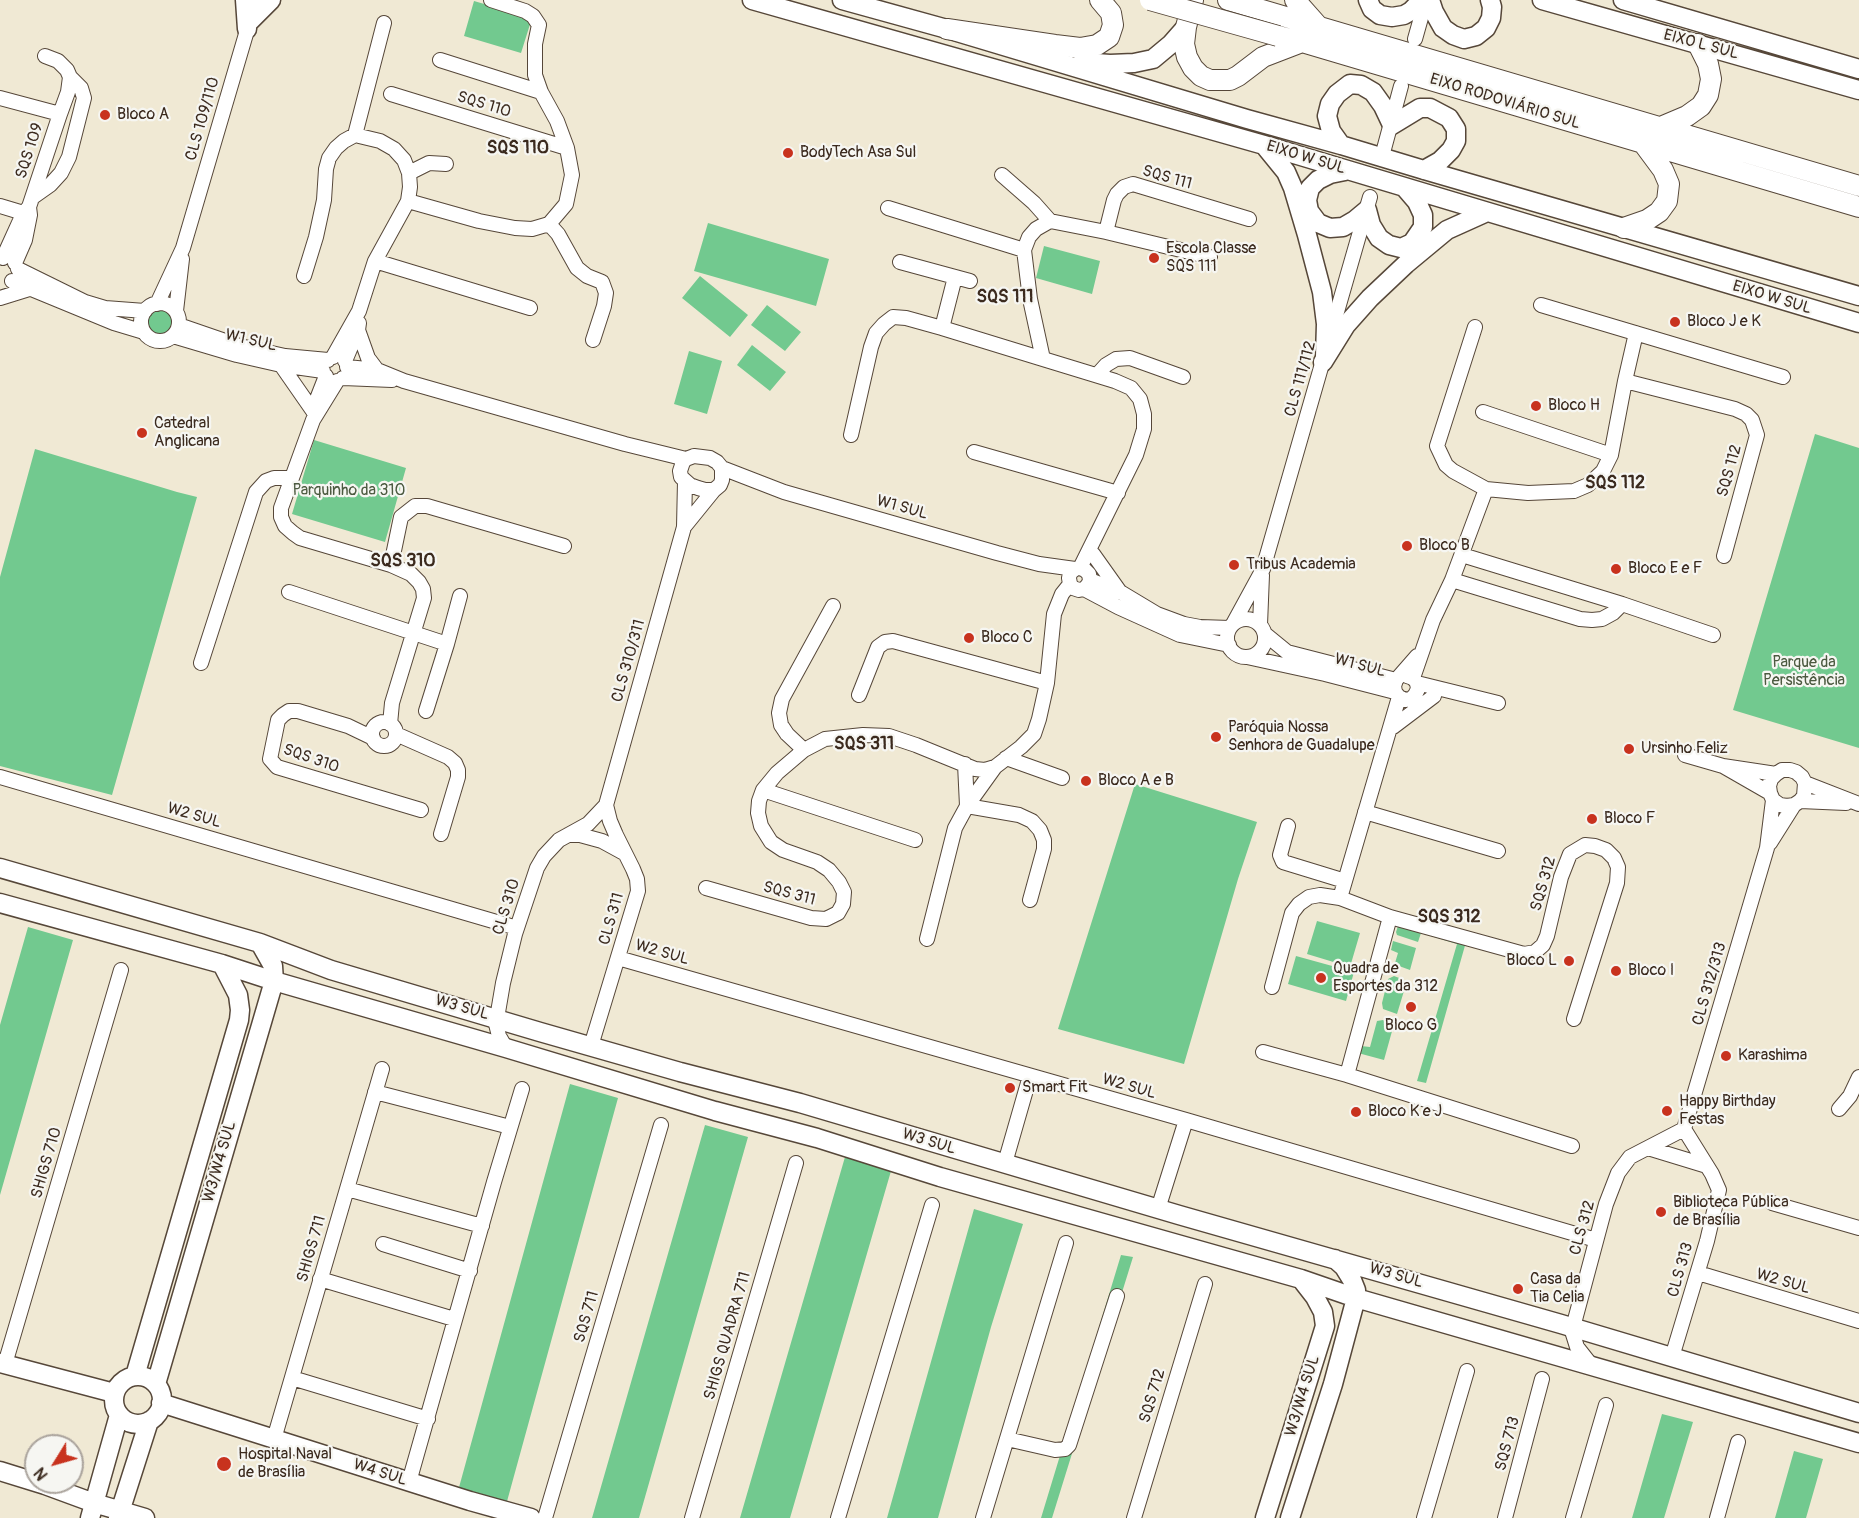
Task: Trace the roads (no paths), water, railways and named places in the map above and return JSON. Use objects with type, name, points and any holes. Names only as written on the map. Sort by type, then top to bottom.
[{"type":"highway","points":[[947,29],[1080,48],[1097,45],[1109,37],[1113,25],[1110,13],[1100,0]]},
{"type":"highway","name":"EIXO RODOVIÁRIO SUL","points":[[1150,0],[1302,42],[1859,207]]},
{"type":"highway","points":[[1193,0],[1184,44],[1193,68],[1201,76],[1210,80],[1230,80],[1239,76],[1263,57],[1302,42]]},
{"type":"highway","name":"EIXO RODOVIÁRIO SUL","points":[[1228,0],[1859,186]]},
{"type":"highway","points":[[1295,0],[1318,26]]},
{"type":"highway","points":[[1661,127],[1687,116],[1701,106],[1708,94],[1711,79],[1708,64],[1698,44]]},
{"type":"highway","points":[[1624,228],[1647,220],[1659,212],[1667,201],[1669,184],[1663,170],[1643,143]]},
{"type":"main road","points":[[245,0],[248,25]]},
{"type":"main road","points":[[248,25],[271,0]]},
{"type":"main road","name":"EIXO W SUL","points":[[752,0],[1264,145],[1859,323]]},
{"type":"main road","name":"EIXO W SUL","points":[[842,0],[1859,296]]},
{"type":"main road","points":[[1368,0],[1372,9],[1380,15],[1392,17],[1404,15],[1426,0],[1443,28],[1464,39],[1476,36],[1486,28],[1491,18],[1490,0]]},
{"type":"main road","name":"EIXO L SUL","points":[[1542,0],[1859,90]]},
{"type":"main road","name":"EIXO L SUL","points":[[1623,0],[1859,69]]},
{"type":"main road","points":[[1044,59],[1110,64],[1153,59],[1186,27]]},
{"type":"main road","points":[[1341,145],[1331,131],[1327,116],[1330,104],[1337,94],[1350,84],[1362,86],[1373,92],[1392,125],[1420,108],[1430,108],[1449,118],[1455,129],[1456,141],[1440,162],[1424,170]]},
{"type":"main road","points":[[1264,145],[1286,172],[1304,226],[1322,292],[1326,324],[1324,359]]},
{"type":"main road","points":[[1346,171],[1330,174],[1318,180],[1310,188],[1307,200],[1309,211],[1318,223],[1330,228],[1343,227],[1368,204]]},
{"type":"main road","points":[[1368,204],[1371,225],[1379,238],[1389,245],[1401,248],[1412,243],[1423,227],[1423,215],[1417,202],[1406,188]]},
{"type":"main road","points":[[1324,359],[1346,325],[1370,298],[1406,264],[1447,230],[1487,212]]},
{"type":"main road","name":"W3 SUL","points":[[0,868],[260,943],[331,970],[1573,1327],[1859,1413]]},
{"type":"main road","name":"W3 SUL","points":[[0,903],[222,964],[715,1111],[791,1130],[1073,1216],[1301,1279],[1356,1298],[1859,1443]]},
{"type":"main road","points":[[260,943],[273,966],[274,981]]},
{"type":"main road","name":"W3/W4 SUL","points":[[135,1376],[240,1010],[238,995],[222,964]]},
{"type":"main road","name":"W3/W4 SUL","points":[[156,1384],[274,981]]},
{"type":"main road","points":[[266,1008],[292,986]]},
{"type":"main road","points":[[791,1130],[802,1120],[803,1112],[800,1103]]},
{"type":"main road","points":[[817,1138],[813,1129],[814,1122],[825,1111]]},
{"type":"main road","points":[[210,1118],[231,1126]]},
{"type":"main road","points":[[1073,1216],[1081,1186]]},
{"type":"main road","points":[[185,1205],[206,1213]]},
{"type":"main road","points":[[1335,1259],[1344,1267],[1352,1280],[1356,1298]]},
{"type":"main road","name":"W3/W4 SUL","points":[[1266,1518],[1325,1326],[1323,1312],[1301,1279]]},
{"type":"main road","points":[[161,1287],[182,1293]]},
{"type":"main road","name":"W3/W4 SUL","points":[[1290,1518],[1333,1384],[1356,1298]]},
{"type":"main road","points":[[1348,1328],[1363,1310],[1378,1304]]},
{"type":"main road","points":[[3,1364],[114,1393]]},
{"type":"main road","points":[[142,1376],[156,1384],[162,1403],[149,1421],[142,1424],[133,1423],[119,1415],[114,1405],[114,1393],[119,1384],[126,1379],[142,1376]]},
{"type":"main road","name":"W4 SUL","points":[[162,1403],[409,1482],[474,1510],[531,1518]]},
{"type":"main road","points":[[92,1511],[119,1415]]},
{"type":"main road","points":[[119,1515],[149,1421]]},
{"type":"main road","points":[[1292,1434],[1315,1440]]},
{"type":"main road","points":[[0,1471],[45,1485],[92,1511],[145,1518]]},
{"type":"street","name":"CLS 109/110","points":[[176,324],[183,248],[256,0]]},
{"type":"street","points":[[408,201],[479,221],[532,229],[549,224],[566,204],[572,175],[567,148],[535,75],[533,58],[538,21],[525,11],[491,0]]},
{"type":"street","points":[[1415,39],[1426,0]]},
{"type":"street","points":[[355,135],[384,23]]},
{"type":"street","name":"SQS 109","points":[[7,273],[15,231],[29,208],[61,174],[69,157],[84,98],[81,88],[67,70],[58,61],[45,56]]},
{"type":"street","name":"SQS 110","points":[[440,60],[541,92]]},
{"type":"street","name":"SQS 109","points":[[7,273],[25,240],[29,208],[68,92],[70,76]]},
{"type":"street","points":[[1384,149],[1401,86]]},
{"type":"street","name":"SQS 110","points":[[392,94],[567,148]]},
{"type":"street","name":"SQS 109","points":[[0,98],[60,114]]},
{"type":"street","points":[[304,276],[324,200],[329,158],[344,141],[355,135],[380,141],[394,148],[404,160],[409,173],[408,201],[375,261],[359,311],[313,416],[281,508],[281,517],[285,526],[300,538],[391,565],[411,574],[423,590],[424,598],[384,731]]},
{"type":"street","points":[[409,173],[429,163],[446,164]]},
{"type":"street","points":[[1002,175],[1034,203],[1050,221],[1210,257]]},
{"type":"street","name":"SQS 111","points":[[1106,232],[1117,194],[1124,187],[1133,184],[1249,219]]},
{"type":"street","name":"CLS 111/112","points":[[1232,626],[1263,570],[1368,204]]},
{"type":"street","points":[[0,206],[29,208]]},
{"type":"street","points":[[888,208],[1024,250]]},
{"type":"street","points":[[1043,359],[1030,299],[1024,250],[1029,237],[1036,229],[1050,221]]},
{"type":"street","points":[[549,224],[558,234],[577,268],[587,276],[602,282],[606,293],[605,300],[593,340]]},
{"type":"street","points":[[0,241],[15,231]]},
{"type":"street","name":"CLS 109/110","points":[[151,307],[183,248]]},
{"type":"street","points":[[375,261],[530,308]]},
{"type":"street","points":[[900,262],[970,281]]},
{"type":"street","points":[[7,273],[105,308],[151,307],[164,304],[171,306],[176,324],[168,340],[155,341],[144,332],[114,323],[29,289],[7,273]]},
{"type":"street","points":[[942,328],[955,277]]},
{"type":"street","points":[[0,298],[29,289]]},
{"type":"street","points":[[1541,305],[1783,377]]},
{"type":"street","points":[[144,332],[141,325],[142,318],[151,307]]},
{"type":"street","points":[[359,311],[358,330],[368,358],[377,370]]},
{"type":"street","points":[[851,435],[871,347],[876,333],[893,317],[906,318],[942,328],[1097,375],[1131,388],[1140,399],[1144,414],[1144,429],[1136,455],[1095,536],[1076,583]]},
{"type":"street","name":"W1 SUL","points":[[176,324],[213,349],[281,365],[377,370],[404,381]]},
{"type":"street","name":"W1 SUL","points":[[176,324],[240,346],[335,369],[404,381],[687,459]]},
{"type":"street","points":[[1475,327],[1437,446],[1446,465],[1486,489],[1528,493],[1574,491],[1588,485],[1603,471],[1611,455],[1636,333]]},
{"type":"street","points":[[335,369],[358,330]]},
{"type":"street","points":[[1097,375],[1106,365],[1116,359],[1130,358],[1183,377]]},
{"type":"street","points":[[281,365],[313,416]]},
{"type":"street","name":"SQS 112","points":[[1625,381],[1735,409],[1752,420],[1757,435],[1724,556]]},
{"type":"street","points":[[1483,412],[1611,455]]},
{"type":"street","name":"W1 SUL","points":[[644,449],[671,467],[683,479]]},
{"type":"street","points":[[974,452],[1118,492]]},
{"type":"street","points":[[702,456],[717,462],[722,468],[723,474],[717,487],[705,490],[683,479],[681,466],[687,459],[702,456]]},
{"type":"street","name":"W1 SUL","points":[[722,468],[784,492],[1039,564],[1118,607],[1180,635],[1229,645]]},
{"type":"street","points":[[201,663],[256,492],[266,481],[274,478],[290,478]]},
{"type":"street","name":"CLS 310/311","points":[[606,805],[684,527],[683,479]]},
{"type":"street","name":"W1 SUL","points":[[717,487],[756,482]]},
{"type":"street","name":"CLS 310/311","points":[[684,527],[717,487]]},
{"type":"street","points":[[1340,898],[1403,688],[1452,580],[1486,489]]},
{"type":"street","points":[[391,565],[401,517],[416,506],[427,506],[564,546]]},
{"type":"street","points":[[927,939],[955,828],[967,806],[995,767],[1034,734],[1047,683],[1054,614],[1093,554],[1095,536]]},
{"type":"street","points":[[1093,554],[1122,593]]},
{"type":"street","points":[[1462,555],[1622,604],[1713,635]]},
{"type":"street","name":"W1 SUL","points":[[1039,564],[1053,573],[1060,585],[1076,583],[1122,593],[1157,615],[1185,624],[1200,627],[1232,626]]},
{"type":"street","name":"CLS 111/112","points":[[1262,629],[1263,570]]},
{"type":"street","points":[[1452,580],[1580,619],[1602,619],[1622,604]]},
{"type":"street","points":[[289,592],[447,644]]},
{"type":"street","points":[[426,711],[460,596]]},
{"type":"street","points":[[804,750],[787,734],[781,725],[779,713],[782,699],[833,606]]},
{"type":"street","points":[[1242,619],[1252,620],[1262,629],[1263,647],[1259,652],[1247,657],[1233,652],[1229,645],[1228,634],[1232,626],[1242,619]]},
{"type":"street","name":"W1 SUL","points":[[1262,629],[1287,652],[1434,696],[1453,693]]},
{"type":"street","points":[[859,695],[878,647],[885,642],[893,641],[1047,683]]},
{"type":"street","name":"W1 SUL","points":[[1247,657],[1325,674],[1403,688],[1453,693],[1498,703]]},
{"type":"street","points":[[1390,730],[1403,688]]},
{"type":"street","points":[[1390,730],[1434,696]]},
{"type":"street","name":"SQS 310","points":[[421,810],[277,767],[271,762],[269,755],[278,720],[289,711],[298,711],[348,726],[384,731],[448,757],[455,763],[458,777],[441,834]]},
{"type":"street","points":[[915,840],[763,790],[777,773],[804,750],[825,739],[862,735],[889,736],[975,769],[985,770],[995,767]]},
{"type":"street","points":[[1685,755],[1723,766],[1776,774]]},
{"type":"street","points":[[1006,758],[1062,778]]},
{"type":"street","points":[[965,765],[967,806]]},
{"type":"street","points":[[1723,766],[1780,804],[1787,806],[1797,803],[1858,803]]},
{"type":"street","points":[[1772,797],[1769,786],[1772,779],[1782,770],[1790,770],[1802,777],[1805,783],[1806,790],[1797,803]]},
{"type":"street","name":"W2 SUL","points":[[0,777],[517,928]]},
{"type":"street","points":[[1805,783],[1858,803]]},
{"type":"street","name":"SQS 311","points":[[706,888],[811,918],[826,919],[838,913],[843,904],[844,892],[829,870],[817,862],[783,850],[771,842],[761,826],[758,813],[763,790]]},
{"type":"street","name":"CLS 312/313","points":[[1684,1129],[1767,848],[1772,797]]},
{"type":"street","name":"CLS 312/313","points":[[1767,848],[1797,803]]},
{"type":"street","name":"CLS 310","points":[[506,1048],[497,1032],[496,1018],[517,928],[537,868],[552,847],[588,824],[606,805]]},
{"type":"street","name":"CLS 311","points":[[591,1046],[638,891],[637,879],[610,822],[606,805]]},
{"type":"street","points":[[967,806],[1020,815],[1032,821],[1041,830],[1044,849],[1030,900]]},
{"type":"street","points":[[1365,812],[1498,851]]},
{"type":"street","points":[[1288,826],[1280,855],[1283,862],[1344,881]]},
{"type":"street","points":[[568,835],[580,835],[602,841],[613,845],[628,856]]},
{"type":"street","name":"SQS 312","points":[[1272,987],[1292,913],[1309,897],[1320,895],[1340,898],[1390,917],[1524,954],[1535,952],[1543,945],[1547,936],[1570,854],[1585,845],[1595,846],[1606,850],[1614,858],[1618,867],[1617,883],[1574,1020]]},
{"type":"street","points":[[1347,1075],[1390,917]]},
{"type":"street","name":"W2 SUL","points":[[618,958],[1596,1240]]},
{"type":"street","name":"SHIGS 710","points":[[3,1364],[121,970]]},
{"type":"street","points":[[1263,1052],[1347,1075],[1572,1146]]},
{"type":"street","name":"SHIGS 711","points":[[274,1438],[382,1069]]},
{"type":"street","points":[[1005,1163],[1030,1076]]},
{"type":"street","points":[[1839,1109],[1850,1096],[1859,1077]]},
{"type":"street","points":[[409,1482],[522,1089]]},
{"type":"street","points":[[375,1092],[510,1127]]},
{"type":"street","points":[[1158,1209],[1186,1120]]},
{"type":"street","name":"SQS 711","points":[[545,1518],[661,1125]]},
{"type":"street","name":"CLS 312","points":[[1573,1327],[1606,1204],[1618,1173],[1630,1157],[1684,1129]]},
{"type":"street","name":"CLS 313","points":[[1672,1357],[1698,1273],[1719,1190],[1684,1129]]},
{"type":"street","points":[[1648,1148],[1707,1166]]},
{"type":"street","name":"SHIGS QUADRA 711","points":[[692,1518],[796,1163]]},
{"type":"street","points":[[347,1190],[482,1226]]},
{"type":"street","points":[[1772,1203],[1859,1228]]},
{"type":"street","points":[[838,1518],[932,1205]]},
{"type":"street","points":[[983,1518],[1066,1243]]},
{"type":"street","points":[[383,1244],[470,1270]]},
{"type":"street","name":"W2 SUL","points":[[1698,1273],[1859,1321]]},
{"type":"street","points":[[320,1279],[454,1319]]},
{"type":"street","name":"SQS 712","points":[[1134,1518],[1204,1284]]},
{"type":"street","points":[[1007,1439],[1055,1450],[1065,1449],[1069,1445],[1116,1296]]},
{"type":"street","points":[[1573,1327],[1572,1335],[1575,1342],[1592,1366]]},
{"type":"street","points":[[1424,1518],[1467,1371]]},
{"type":"street","points":[[292,1378],[428,1419]]},
{"type":"street","name":"SQS 713","points":[[1505,1518],[1542,1379]]},
{"type":"street","points":[[1573,1518],[1606,1405]]},
{"type":"street","points":[[1717,1518],[1738,1442]]},
{"type":"place","name":"Bloco A","points":[[105,115]]},
{"type":"place","name":"BodyTech Asa Sul","points":[[788,153]]},
{"type":"place","name":"Escola Classe SQS 111","points":[[1154,258]]},
{"type":"place","name":"Bloco J e K","points":[[1675,322]]},
{"type":"place","name":"Bloco H","points":[[1536,406]]},
{"type":"place","name":"Catedral Anglicana","points":[[142,433]]},
{"type":"place","name":"Bloco B","points":[[1407,546]]},
{"type":"place","name":"Tribus Academia","points":[[1234,565]]},
{"type":"place","name":"Bloco E e F","points":[[1616,569]]},
{"type":"place","name":"Bloco C","points":[[969,638]]},
{"type":"place","name":"Paróquia Nossa Senhora de Guadalupe","points":[[1216,737]]},
{"type":"place","name":"Ursinho Feliz","points":[[1629,749]]},
{"type":"place","name":"Bloco A e B","points":[[1086,781]]},
{"type":"place","name":"Bloco F","points":[[1592,819]]},
{"type":"place","name":"Bloco L","points":[[1569,961]]},
{"type":"place","name":"Bloco I","points":[[1616,971]]},
{"type":"place","name":"Quadra de Esportes da 312","points":[[1321,978]]},
{"type":"place","name":"Bloco G","points":[[1411,1007]]},
{"type":"place","name":"Karashima","points":[[1726,1056]]},
{"type":"place","name":"Smart Fit","points":[[1010,1088]]},
{"type":"place","name":"Happy Birthday Festas","points":[[1667,1111]]},
{"type":"place","name":"Bloco K e J","points":[[1356,1112]]},
{"type":"place","name":"Biblioteca Pública de Brasília","points":[[1661,1212]]},
{"type":"place","name":"Casa da Tia Celia","points":[[1518,1289]]},
{"type":"place","name":"Hospital Naval de Brasília","points":[[224,1464]]},
{"type":"district","name":"SQS 110","points":[[518,148]]},
{"type":"district","name":"SQS 111","points":[[1005,297]]},
{"type":"district","name":"SQS 112","points":[[1615,483]]},
{"type":"district","name":"SQS 310","points":[[403,561]]},
{"type":"district","name":"SQS 311","points":[[864,744]]},
{"type":"district","name":"SQS 312","points":[[1449,917]]},
{"type":"park label","name":"Parquinho da 310","points":[[349,491]]},
{"type":"park label","name":"Parque da Persistência","points":[[1804,672]]}]
